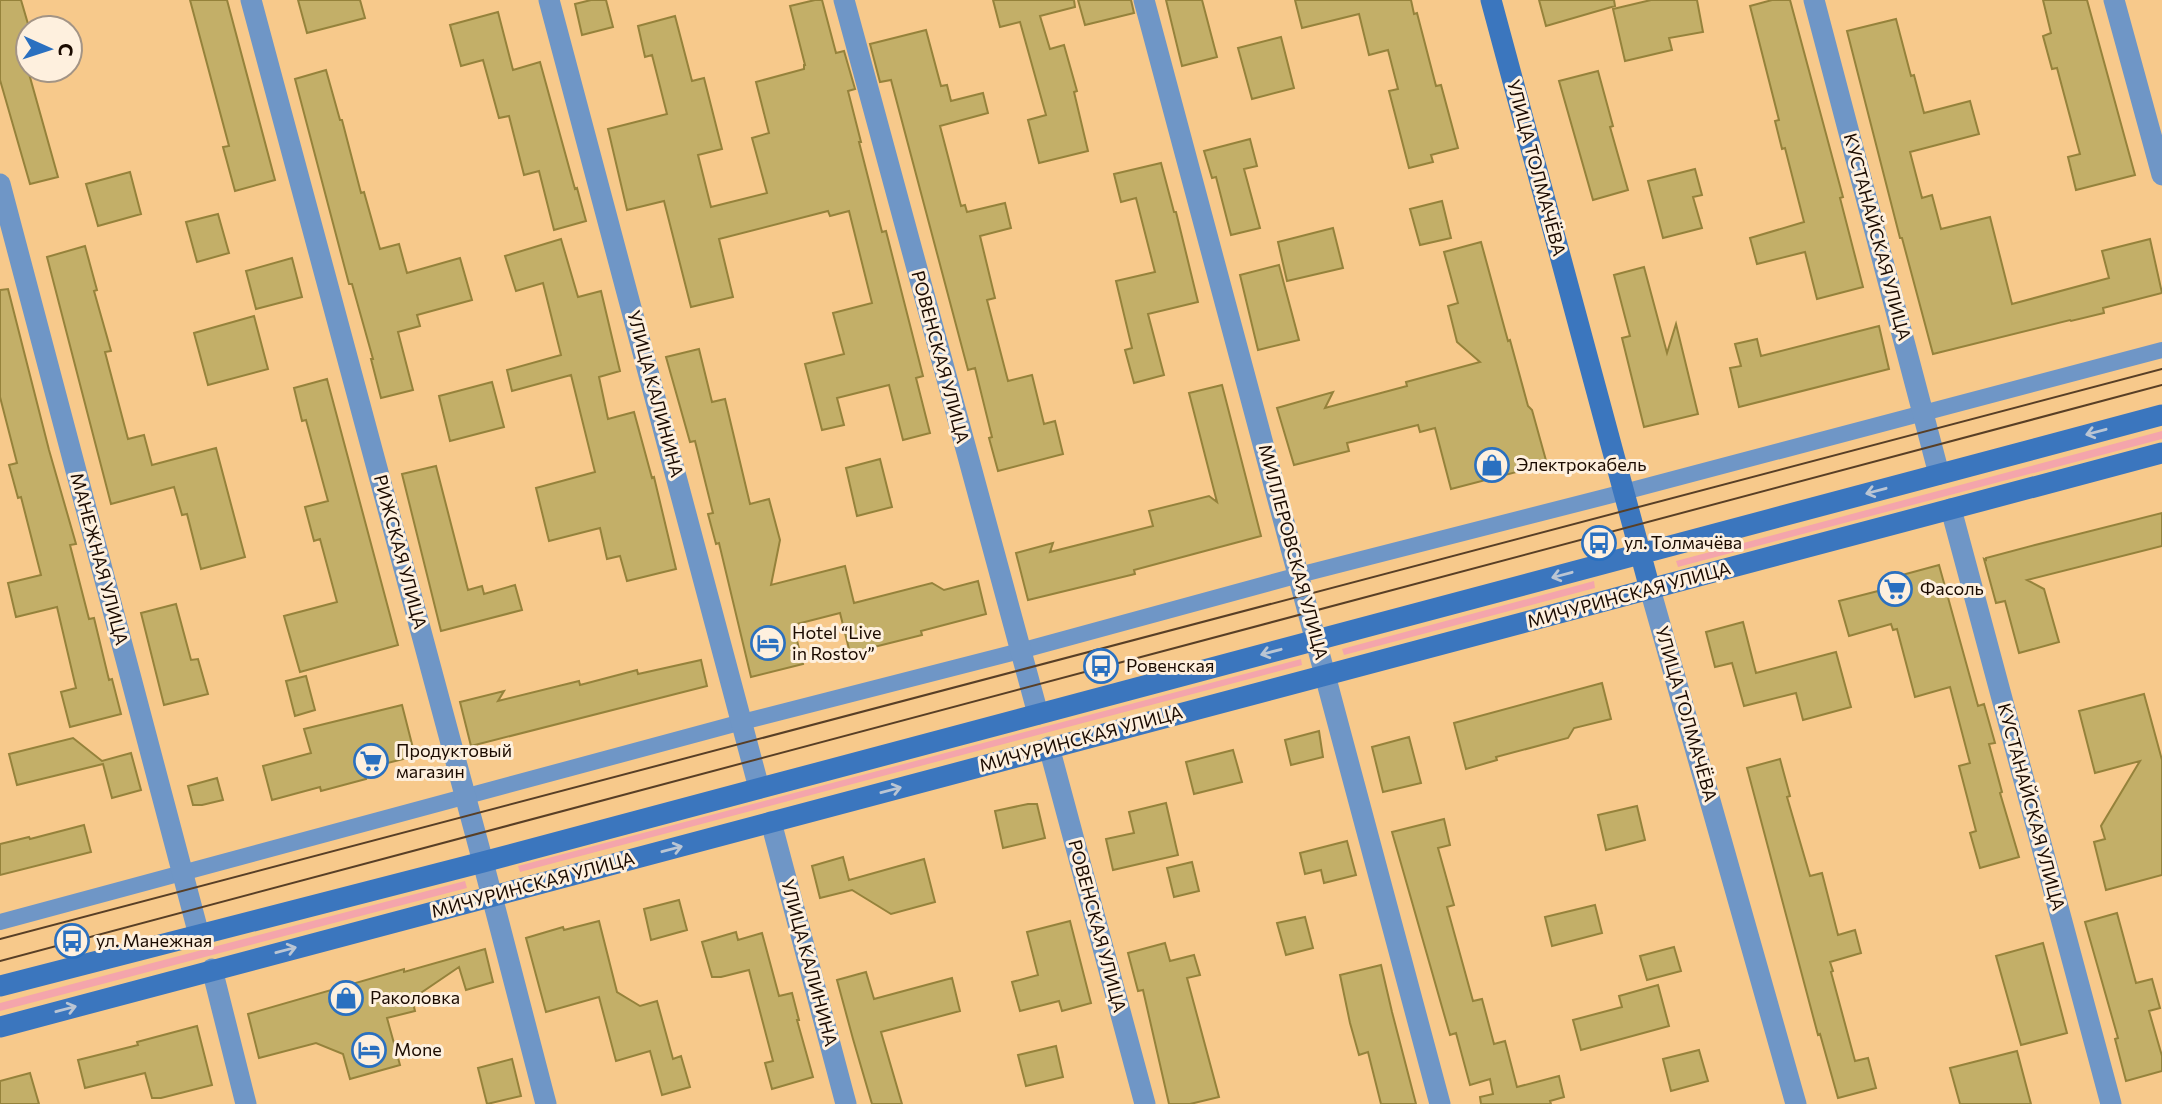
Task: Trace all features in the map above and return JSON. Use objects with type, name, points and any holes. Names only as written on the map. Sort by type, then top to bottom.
[{"type":"main road","name":"УЛИЦА ТОЛМАЧЁВА","points":[[1491,0],[1650,589]]},
{"type":"main road","name":"МИЧУРИНСКАЯ УЛИЦА","points":[[0,986],[484,862],[2162,415]]},
{"type":"main road","name":"МИЧУРИНСКАЯ УЛИЦА","points":[[0,1027],[2162,453]]},
{"type":"street","name":"РИЖСКАЯ УЛИЦА","points":[[251,0],[484,862],[546,1104]]},
{"type":"street","name":"УЛИЦА КАЛИНИНА","points":[[549,0],[759,788]]},
{"type":"street","name":"РОВЕНСКАЯ УЛИЦА","points":[[844,0],[1038,714]]},
{"type":"street","name":"МИЛЛЕРОВСКАЯ УЛИЦА","points":[[1143,0],[1440,1104]]},
{"type":"street","name":"КУСТАНАЙСКАЯ УЛИЦА","points":[[1814,0],[1939,474]]},
{"type":"street","points":[[2114,0],[2162,175]]},
{"type":"street","name":"МАНЕЖНАЯ УЛИЦА","points":[[0,184],[199,934]]},
{"type":"street","name":"КУСТАНАЙСКАЯ УЛИЦА","points":[[1951,509],[2111,1104]]},
{"type":"street","name":"УЛИЦА ТОЛМАЧЁВА","points":[[1650,589],[1796,1104]]},
{"type":"street","name":"РОВЕНСКАЯ УЛИЦА","points":[[1049,747],[1145,1104]]},
{"type":"street","name":"УЛИЦА КАЛИНИНА","points":[[771,822],[846,1104]]},
{"type":"street","points":[[212,969],[246,1104]]},
{"type":"lane","points":[[0,922],[742,722],[2162,350]]},
{"type":"shaded area","points":[[2162,431],[2162,439],[1678,567],[1676,561]]},
{"type":"shaded area","points":[[1594,581],[1595,588],[1344,655],[1342,649]]},
{"type":"shaded area","points":[[1301,659],[1302,665],[520,872],[518,866]]},
{"type":"shaded area","points":[[465,881],[467,888],[0,1011],[0,1003]]},
{"type":"building","points":[[0,0],[21,0],[25,14],[14,14],[14,84],[32,84],[58,177],[30,184],[0,80]]},
{"type":"building","points":[[190,0],[227,0],[275,180],[235,191],[223,147],[229,146]]},
{"type":"building","points":[[298,0],[360,0],[365,18],[307,33]]},
{"type":"building","points":[[606,0],[613,27],[582,35],[575,4]]},
{"type":"building","points":[[822,0],[836,53],[844,51],[855,89],[848,91],[859,142],[882,232],[886,231],[923,376],[916,378],[930,433],[903,440],[889,385],[837,398],[844,425],[822,430],[805,364],[844,354],[833,313],[872,303],[849,211],[830,216],[828,211],[719,239],[733,297],[691,307],[664,201],[627,210],[608,129],[667,114],[652,55],[645,57],[638,26],[675,16],[692,81],[704,78],[722,149],[698,155],[711,207],[767,193],[752,138],[769,133],[756,82],[804,69],[790,6]]},
{"type":"building","points":[[993,0],[1074,0],[1075,7],[1040,16],[1050,49],[1064,45],[1077,91],[1074,92],[1088,151],[1039,163],[1028,120],[1046,115],[1020,22],[1000,27]]},
{"type":"building","points":[[1078,0],[1131,0],[1134,13],[1085,25]]},
{"type":"building","points":[[1166,0],[1202,0],[1217,57],[1182,66]]},
{"type":"building","points":[[1295,0],[1411,0],[1414,14],[1417,13],[1436,86],[1441,85],[1458,148],[1431,155],[1433,162],[1409,168],[1389,91],[1398,89],[1388,50],[1369,55],[1359,14],[1302,28]]},
{"type":"building","points":[[1539,0],[1614,0],[1615,6],[1546,26]]},
{"type":"building","points":[[1651,0],[1697,0],[1703,32],[1669,38],[1672,50],[1625,61],[1613,9]]},
{"type":"building","points":[[1772,0],[1790,0],[1843,197],[1840,198],[1863,287],[1817,299],[1805,252],[1757,264],[1750,238],[1804,222],[1785,148],[1782,149],[1775,121],[1779,120],[1750,6]]},
{"type":"building","points":[[2043,0],[2087,0],[2135,175],[2076,190],[2068,157],[2080,154],[2057,68],[2052,69],[2043,36],[2051,33]]},
{"type":"building","points":[[498,12],[513,70],[540,62],[586,221],[554,230],[539,171],[524,175],[509,116],[499,118],[483,60],[461,66],[450,25]]},
{"type":"building","points":[[1896,19],[1924,113],[1970,101],[1979,134],[1910,152],[1922,198],[1932,195],[1941,229],[1990,217],[2012,304],[2109,278],[2102,251],[2150,239],[2162,293],[2103,308],[2104,313],[1933,354],[1847,31]]},
{"type":"building","points":[[926,30],[941,86],[947,85],[951,101],[983,93],[988,113],[940,126],[961,206],[965,205],[967,212],[1005,203],[1011,228],[980,236],[995,298],[987,300],[1008,381],[1032,375],[1044,424],[1055,421],[1063,454],[998,471],[975,368],[968,370],[891,80],[880,82],[870,44]]},
{"type":"building","points":[[1281,37],[1294,88],[1252,99],[1238,48]]},
{"type":"building","points":[[326,70],[380,249],[399,244],[407,273],[460,258],[472,300],[417,315],[420,326],[398,332],[413,390],[381,398],[373,359],[352,284],[349,284],[295,79]]},
{"type":"building","points":[[1598,71],[1628,190],[1593,200],[1559,81]]},
{"type":"building","points":[[1250,139],[1257,166],[1244,169],[1260,228],[1231,235],[1216,177],[1212,178],[1204,151]]},
{"type":"building","points":[[1161,163],[1198,302],[1148,314],[1164,375],[1134,383],[1125,350],[1132,348],[1116,281],[1155,272],[1136,198],[1121,202],[1114,174]]},
{"type":"building","points":[[1695,169],[1702,195],[1693,197],[1702,228],[1663,238],[1648,181]]},
{"type":"building","points":[[130,172],[141,214],[98,226],[86,184]]},
{"type":"building","points":[[1442,201],[1451,238],[1420,245],[1410,209]]},
{"type":"building","points":[[218,214],[229,253],[197,262],[186,222]]},
{"type":"building","points":[[1333,228],[1343,268],[1287,281],[1278,242]]},
{"type":"building","points":[[561,239],[578,297],[601,291],[620,371],[599,377],[608,419],[634,412],[652,478],[654,477],[676,569],[627,581],[620,556],[607,559],[600,528],[549,541],[536,488],[595,472],[571,375],[512,391],[507,370],[561,355],[543,283],[516,291],[505,256]]},
{"type":"building","points":[[1481,242],[1508,341],[1510,340],[1547,464],[1451,489],[1435,428],[1420,432],[1418,425],[1347,443],[1349,451],[1294,465],[1277,408],[1333,392],[1325,408],[1407,386],[1406,382],[1480,362],[1457,342],[1448,306],[1458,303],[1444,252]]},
{"type":"building","points":[[85,246],[111,351],[105,352],[128,439],[144,435],[152,465],[216,448],[245,557],[201,569],[187,514],[182,515],[174,487],[111,504],[47,257]]},
{"type":"building","points":[[292,258],[302,297],[256,309],[246,271]]},
{"type":"building","points":[[1279,265],[1299,340],[1258,350],[1240,275]]},
{"type":"building","points":[[1644,267],[1667,353],[1676,324],[1698,414],[1644,427],[1622,338],[1630,336],[1614,275]]},
{"type":"building","points":[[8,289],[76,544],[70,545],[89,619],[94,618],[109,680],[112,679],[121,714],[70,727],[61,692],[76,688],[57,607],[16,617],[8,583],[41,575],[21,497],[18,498],[9,465],[17,463],[0,397],[0,290]]},
{"type":"building","points":[[254,316],[268,369],[208,385],[194,333]]},
{"type":"building","points":[[1879,326],[1889,369],[1739,407],[1730,368],[1741,366],[1735,344],[1757,339],[1761,356]]},
{"type":"building","points":[[699,349],[712,402],[725,399],[750,504],[769,499],[780,540],[771,585],[845,566],[854,603],[932,583],[944,590],[978,581],[986,614],[921,631],[922,635],[850,653],[840,613],[793,625],[803,664],[751,677],[719,543],[716,544],[708,514],[713,513],[695,441],[690,442],[666,357]]},
{"type":"building","points":[[327,379],[398,645],[300,672],[284,616],[337,602],[320,539],[314,541],[305,507],[328,501],[306,420],[302,421],[294,388]]},
{"type":"building","points":[[492,382],[504,427],[450,441],[439,396]]},
{"type":"building","points":[[1222,385],[1261,536],[1134,570],[1135,574],[1028,600],[1016,553],[1053,543],[1050,552],[1153,526],[1149,511],[1209,496],[1217,502],[1189,393]]},
{"type":"building","points":[[880,459],[892,507],[857,516],[846,468]]},
{"type":"building","points":[[436,466],[468,590],[482,586],[484,594],[515,585],[522,610],[441,631],[402,474]]},
{"type":"building","points":[[2162,513],[2162,546],[2027,580],[2044,589],[2059,642],[2019,653],[2005,601],[1996,603],[1984,559]]},
{"type":"building","points":[[1939,565],[1978,706],[1984,704],[1995,743],[1989,744],[2019,857],[1980,868],[1970,833],[1976,831],[1959,766],[1970,763],[1950,687],[1915,697],[1897,629],[1893,630],[1891,624],[1849,636],[1839,601],[1882,590],[1880,581]]},
{"type":"building","points":[[176,604],[191,660],[198,659],[208,694],[164,705],[141,613]]},
{"type":"building","points":[[1743,622],[1756,673],[1836,652],[1851,707],[1803,720],[1796,693],[1744,706],[1732,663],[1715,667],[1706,632]]},
{"type":"building","points":[[701,660],[707,686],[471,746],[460,702],[504,691],[498,701],[579,681],[580,685],[637,670],[638,674]]},
{"type":"building","points":[[306,676],[315,710],[295,716],[286,681]]},
{"type":"building","points":[[1602,683],[1611,719],[1574,728],[1568,738],[1496,757],[1497,760],[1466,769],[1454,723]]},
{"type":"building","points":[[2144,694],[2162,760],[2162,875],[2106,890],[2094,842],[2105,839],[2101,826],[2140,761],[2095,773],[2079,711]]},
{"type":"building","points":[[402,705],[415,756],[364,769],[366,779],[321,791],[320,787],[272,800],[263,766],[311,753],[304,729]]},
{"type":"building","points":[[1319,731],[1323,757],[1291,765],[1285,740]]},
{"type":"building","points":[[1409,737],[1421,783],[1383,792],[1372,747]]},
{"type":"building","points":[[73,738],[102,761],[131,753],[141,790],[112,798],[103,764],[17,785],[9,754]]},
{"type":"building","points":[[1233,750],[1242,782],[1194,794],[1186,762]]},
{"type":"building","points":[[1780,759],[1790,796],[1787,797],[1810,876],[1822,873],[1838,935],[1855,930],[1861,953],[1830,962],[1831,972],[1855,1061],[1868,1058],[1876,1088],[1838,1098],[1820,1034],[1818,1035],[1747,768]]},
{"type":"building","points":[[217,778],[223,800],[193,805],[188,786]]},
{"type":"building","points":[[1166,803],[1178,855],[1113,870],[1106,839],[1134,833],[1129,812]]},
{"type":"building","points":[[1037,804],[1045,838],[1003,848],[995,811]]},
{"type":"building","points":[[1637,806],[1645,840],[1606,850],[1598,815]]},
{"type":"building","points":[[1444,819],[1450,845],[1438,848],[1454,905],[1447,907],[1473,1001],[1482,999],[1494,1044],[1505,1041],[1517,1087],[1559,1076],[1564,1097],[1550,1101],[1551,1104],[1481,1104],[1480,1097],[1493,1094],[1490,1079],[1470,1085],[1456,1033],[1450,1035],[1392,832]]},
{"type":"building","points":[[84,825],[91,852],[0,875],[0,844]]},
{"type":"building","points":[[1347,841],[1356,875],[1324,883],[1321,870],[1305,874],[1300,853]]},
{"type":"building","points":[[843,857],[849,880],[924,859],[935,902],[891,914],[852,890],[820,898],[812,866]]},
{"type":"building","points":[[1192,862],[1199,891],[1174,897],[1167,868]]},
{"type":"building","points":[[679,900],[687,930],[651,940],[644,909]]},
{"type":"building","points":[[1595,905],[1602,933],[1552,946],[1545,917]]},
{"type":"building","points":[[2117,913],[2136,983],[2152,979],[2160,1008],[2149,1011],[2162,1056],[2162,1071],[2126,1081],[2115,1039],[2118,1038],[2085,922]]},
{"type":"building","points":[[1305,917],[1313,948],[1286,955],[1277,923]]},
{"type":"building","points":[[599,921],[617,992],[640,1006],[657,1001],[673,1059],[681,1056],[690,1087],[662,1095],[650,1051],[616,1061],[599,997],[546,1012],[526,938],[563,927],[564,930]]},
{"type":"building","points":[[1070,921],[1091,1003],[1062,1011],[1059,1001],[1020,1011],[1012,982],[1038,975],[1027,932]]},
{"type":"building","points":[[736,932],[738,940],[762,933],[779,996],[792,993],[813,1077],[772,1089],[765,1063],[773,1061],[749,970],[712,977],[702,942]]},
{"type":"building","points":[[1165,943],[1170,961],[1194,955],[1200,975],[1187,978],[1219,1097],[1190,1104],[1169,1104],[1143,990],[1138,991],[1128,953]]},
{"type":"building","points":[[2043,943],[2067,1033],[2021,1045],[1996,956]]},
{"type":"building","points":[[1674,947],[1681,971],[1647,980],[1640,956]]},
{"type":"building","points":[[485,949],[493,982],[466,990],[459,967],[412,999],[415,1011],[387,1018],[400,1065],[350,1079],[343,1054],[316,1043],[259,1058],[248,1014],[404,969],[404,972]]},
{"type":"building","points":[[1381,965],[1416,1104],[1381,1104],[1368,1052],[1359,1055],[1350,1023],[1340,975]]},
{"type":"building","points":[[866,972],[874,999],[952,978],[960,1011],[881,1032],[902,1104],[872,1104],[853,1039],[837,980]]},
{"type":"building","points":[[1658,985],[1669,1026],[1581,1050],[1573,1020],[1622,1007],[1619,996]]},
{"type":"building","points":[[197,1026],[212,1085],[152,1098],[145,1073],[85,1088],[78,1060]]},
{"type":"building","points":[[1056,1046],[1063,1077],[1026,1086],[1018,1055]]},
{"type":"building","points":[[1699,1050],[1708,1081],[1671,1091],[1663,1059]]},
{"type":"building","points":[[2017,1051],[2031,1104],[1960,1104],[1950,1068]]},
{"type":"building","points":[[512,1059],[521,1096],[487,1104],[478,1068]]},
{"type":"building","points":[[30,1073],[39,1104],[0,1104],[0,1081]]},
{"type":"tram line","points":[[0,939],[2162,369]]},
{"type":"tram line","points":[[0,961],[2162,385]]},
{"type":"place","name":"Электрокабель","points":[[1492,465]]},
{"type":"place","name":"ул. Толмачёва","points":[[1599,543]]},
{"type":"place","name":"Фасоль","points":[[1895,589]]},
{"type":"place","name":"Hotel “Live in Rostov”","points":[[768,643]]},
{"type":"place","name":"Ровенская","points":[[1101,666]]},
{"type":"place","name":"Продуктовый магазин","points":[[371,761]]},
{"type":"place","name":"ул. Манежная","points":[[72,941]]},
{"type":"place","name":"Раколовка","points":[[346,998]]},
{"type":"place","name":"Mone","points":[[369,1050]]}]
